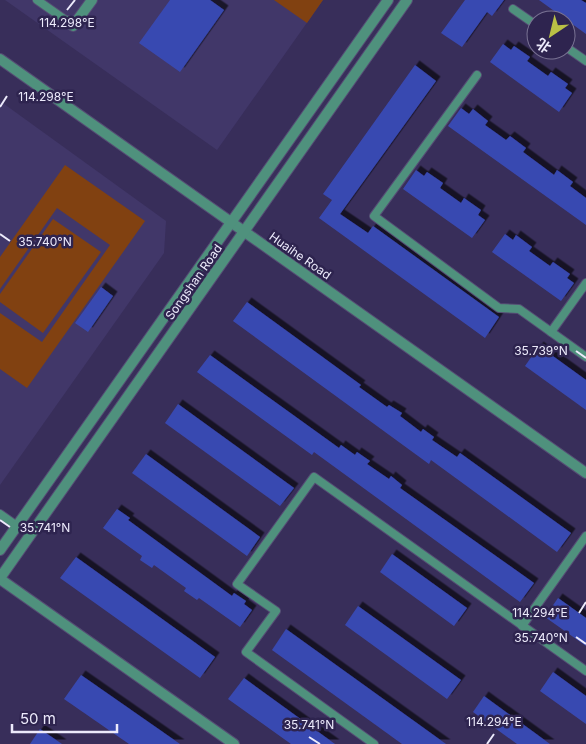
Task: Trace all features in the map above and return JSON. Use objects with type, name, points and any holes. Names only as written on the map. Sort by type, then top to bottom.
[{"type":"street","points":[[67,22],[73,26],[92,0]]},
{"type":"street","name":"Songshan Road","points":[[0,550],[388,0]]},
{"type":"street","name":"Songshan Road","points":[[0,578],[408,0]]},
{"type":"street","name":"Huaihe Road","points":[[0,59],[586,473]]},
{"type":"street","points":[[0,578],[234,744]]},
{"type":"lane","points":[[37,0],[67,22]]},
{"type":"lane","points":[[513,9],[526,19]]},
{"type":"lane","points":[[477,75],[374,216],[499,308],[519,309],[586,357]]},
{"type":"lane","points":[[551,332],[586,283]]},
{"type":"lane","points":[[374,744],[246,652],[276,611],[237,584],[314,477],[586,672]]},
{"type":"lane","points":[[0,514],[17,526]]},
{"type":"lane","points":[[522,626],[586,536]]},
{"type":"shaded area","points":[[5,0],[323,0],[217,150]]},
{"type":"shaded area","points":[[274,0],[323,0],[307,23]]},
{"type":"shaded area","points":[[0,101],[166,221],[164,253],[0,485]]},
{"type":"shaded area","points":[[65,165],[145,221],[27,388],[0,369],[0,313],[42,342],[110,245],[57,208],[0,289],[0,257]]},
{"type":"shaded area","points":[[53,219],[101,252],[43,333],[0,302],[0,294]]},
{"type":"building","points":[[170,0],[210,0],[224,10],[180,72],[139,43]]},
{"type":"building","points":[[465,0],[504,0],[492,16],[487,12],[462,47],[441,33]]},
{"type":"building","points":[[539,0],[581,0],[586,3],[586,34],[576,27],[576,10],[553,10]]},
{"type":"building","points":[[503,44],[511,50],[514,46],[526,54],[527,61],[548,76],[551,72],[568,84],[565,88],[572,93],[559,112],[490,62]]},
{"type":"building","points":[[415,65],[436,81],[340,214],[368,233],[373,226],[499,317],[485,338],[319,218],[332,200],[323,194]]},
{"type":"building","points":[[461,108],[469,114],[473,109],[488,121],[485,125],[506,140],[510,136],[526,148],[523,152],[554,175],[557,170],[573,182],[570,186],[586,198],[586,225],[448,126]]},
{"type":"building","points":[[416,170],[424,176],[427,172],[443,183],[440,188],[461,203],[464,198],[481,210],[478,215],[485,220],[472,238],[403,189]]},
{"type":"building","points":[[505,234],[513,240],[516,235],[532,247],[529,251],[550,266],[553,262],[570,274],[567,278],[574,283],[561,301],[492,252]]},
{"type":"building","points":[[101,287],[113,296],[88,332],[75,323]]},
{"type":"building","points":[[247,302],[361,385],[359,387],[387,407],[389,405],[402,413],[400,416],[421,432],[423,429],[434,437],[432,440],[457,457],[460,453],[571,533],[557,552],[431,460],[429,464],[233,321]]},
{"type":"building","points":[[539,346],[586,380],[586,410],[525,366]]},
{"type":"building","points":[[210,355],[339,448],[341,445],[355,455],[357,452],[370,461],[367,464],[389,479],[391,476],[402,485],[400,488],[534,583],[520,602],[314,452],[312,455],[197,372]]},
{"type":"building","points":[[178,404],[294,488],[280,506],[165,423]]},
{"type":"building","points":[[146,454],[260,537],[247,556],[132,473]]},
{"type":"building","points":[[117,509],[130,518],[128,520],[232,596],[234,593],[246,601],[244,604],[252,610],[240,627],[199,598],[197,600],[184,591],[186,588],[154,565],[152,568],[140,560],[142,556],[103,528]]},
{"type":"building","points":[[392,554],[467,608],[454,626],[380,572]]},
{"type":"building","points":[[76,557],[215,657],[200,678],[60,578]]},
{"type":"building","points":[[558,598],[586,618],[586,646],[545,617]]},
{"type":"building","points":[[358,606],[461,680],[447,699],[345,625]]},
{"type":"building","points":[[286,629],[446,744],[402,744],[272,650]]},
{"type":"building","points":[[553,672],[586,696],[586,724],[540,691]]},
{"type":"building","points":[[81,675],[180,744],[129,744],[64,699]]},
{"type":"building","points":[[244,678],[335,744],[291,744],[228,699]]},
{"type":"building","points":[[484,696],[550,744],[517,744],[473,712]]},
{"type":"building","points":[[40,729],[62,744],[30,744]]}]
